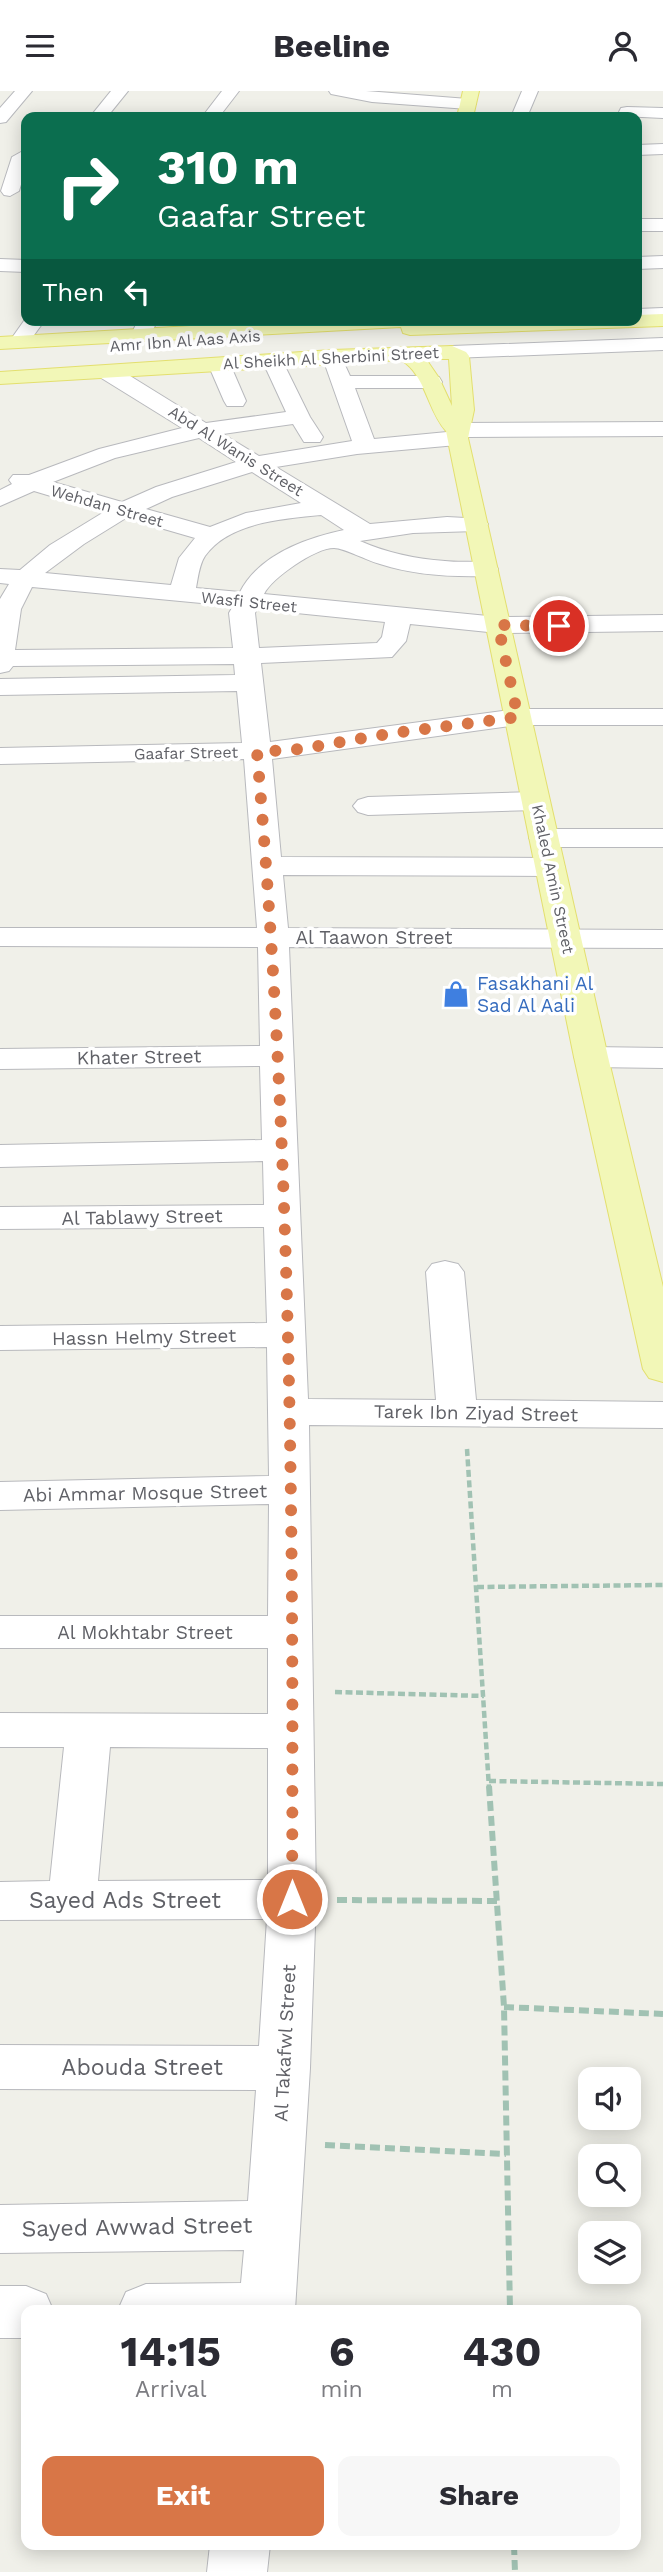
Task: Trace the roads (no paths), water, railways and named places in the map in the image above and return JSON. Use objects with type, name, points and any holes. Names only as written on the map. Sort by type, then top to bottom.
[{"type":"main road","name":"Amr Ibn Al Aas Axis","points":[[642,321],[663,320]]},
{"type":"main road","name":"Al Sheikh Al Sherbini Street","points":[[10,342],[145,328],[211,326]]},
{"type":"main road","name":"Amr Ibn Al Aas Axis","points":[[0,353],[328,333],[508,326]]},
{"type":"main road","name":"Amr Ibn Al Aas Axis","points":[[0,364],[377,341],[663,332]]},
{"type":"main road","name":"Al Sheikh Al Sherbini Street","points":[[0,378],[332,356],[452,352]]},
{"type":"main road","name":"Khaled Amin Street","points":[[451,425],[463,410],[459,356],[452,352]]},
{"type":"main road","name":"Khaled Amin Street","points":[[404,353],[422,365],[451,425],[476,524],[591,1057],[663,1369]]},
{"type":"street","points":[[0,118],[23,91]]},
{"type":"street","points":[[102,112],[120,91]]},
{"type":"street","points":[[215,112],[231,91]]},
{"type":"street","points":[[521,112],[530,91]]},
{"type":"street","points":[[628,112],[632,91]]},
{"type":"street","points":[[347,92],[387,99],[468,104]]},
{"type":"street","points":[[380,112],[387,99]]},
{"type":"street","points":[[642,114],[663,113]]},
{"type":"street","points":[[642,150],[663,149]]},
{"type":"street","points":[[0,157],[21,157]]},
{"type":"street","points":[[10,191],[21,164]]},
{"type":"street","points":[[642,225],[663,225]]},
{"type":"street","points":[[642,263],[663,263]]},
{"type":"street","points":[[0,265],[21,266]]},
{"type":"street","points":[[642,315],[663,314]]},
{"type":"street","points":[[10,342],[28,326]]},
{"type":"street","name":"Al Sheikh Al Sherbini Street","points":[[452,352],[663,344]]},
{"type":"street","points":[[332,356],[365,445]]},
{"type":"street","points":[[273,360],[299,417],[320,451]]},
{"type":"street","points":[[219,363],[235,401]]},
{"type":"street","name":"Abd Al Wanis Street","points":[[106,371],[187,407],[204,430],[365,532]]},
{"type":"street","points":[[342,382],[430,382]]},
{"type":"street","points":[[139,421],[187,407],[288,395]]},
{"type":"street","points":[[351,408],[377,407]]},
{"type":"street","points":[[414,407],[451,425]]},
{"type":"street","points":[[0,499],[30,483],[93,458],[204,430],[299,417]]},
{"type":"street","points":[[247,669],[1,661],[13,577],[119,511],[169,488],[255,463],[365,445],[451,425],[663,429]]},
{"type":"street","points":[[0,468],[24,457]]},
{"type":"street","name":"Wehdan Street","points":[[0,474],[214,537]]},
{"type":"street","points":[[182,595],[189,562],[202,545],[214,537],[230,528],[271,515],[325,507]]},
{"type":"street","points":[[246,601],[259,580],[274,567],[293,556],[338,540],[365,532],[410,526],[476,524]]},
{"type":"street","points":[[338,540],[402,564],[431,569],[486,569]]},
{"type":"street","points":[[357,613],[376,585],[402,564]]},
{"type":"street","name":"Wasfi Street","points":[[13,577],[498,625],[663,623]]},
{"type":"street","name":"Al Takafwl Street","points":[[246,601],[242,626],[267,866],[279,1056],[290,1490],[292,1899],[284,2068],[267,2305]]},
{"type":"street","points":[[0,687],[247,669],[383,651],[391,647],[394,641],[398,617]]},
{"type":"street","name":"Gaafar Street","points":[[0,756],[257,752],[301,749],[393,733],[518,717],[663,717]]},
{"type":"street","points":[[368,806],[536,801]]},
{"type":"street","points":[[267,866],[547,852],[663,838]]},
{"type":"street","name":"Al Taawon Street","points":[[0,937],[663,939]]},
{"type":"street","name":"Khater Street","points":[[0,1059],[279,1056]]},
{"type":"street","points":[[591,1057],[663,1058]]},
{"type":"street","points":[[0,1156],[282,1150]]},
{"type":"street","name":"Al Tablawy Street","points":[[0,1218],[284,1216]]},
{"type":"street","points":[[445,1272],[461,1413]]},
{"type":"street","name":"Hassn Helmy Street","points":[[0,1338],[287,1335]]},
{"type":"street","name":"Tarek Ibn Ziyad Street","points":[[289,1412],[663,1415]]},
{"type":"street","name":"Abi Ammar Mosque Street","points":[[0,1496],[290,1490]]},
{"type":"street","name":"Al Mokhtabr Street","points":[[0,1632],[290,1632]]},
{"type":"street","points":[[0,1730],[89,1731],[292,1711]]},
{"type":"street","points":[[72,1901],[89,1731]]},
{"type":"street","name":"Sayed Ads Street","points":[[0,1901],[292,1899]]},
{"type":"street","name":"Abouda Street","points":[[0,2067],[284,2068]]},
{"type":"street","name":"Sayed Awwad Street","points":[[0,2229],[273,2225]]},
{"type":"street","points":[[0,2312],[21,2312]]},
{"type":"street","points":[[237,2572],[239,2550]]},
{"type":"place","name":"Fasakhani Al Sad Al Aali","points":[[456,994]]}]
